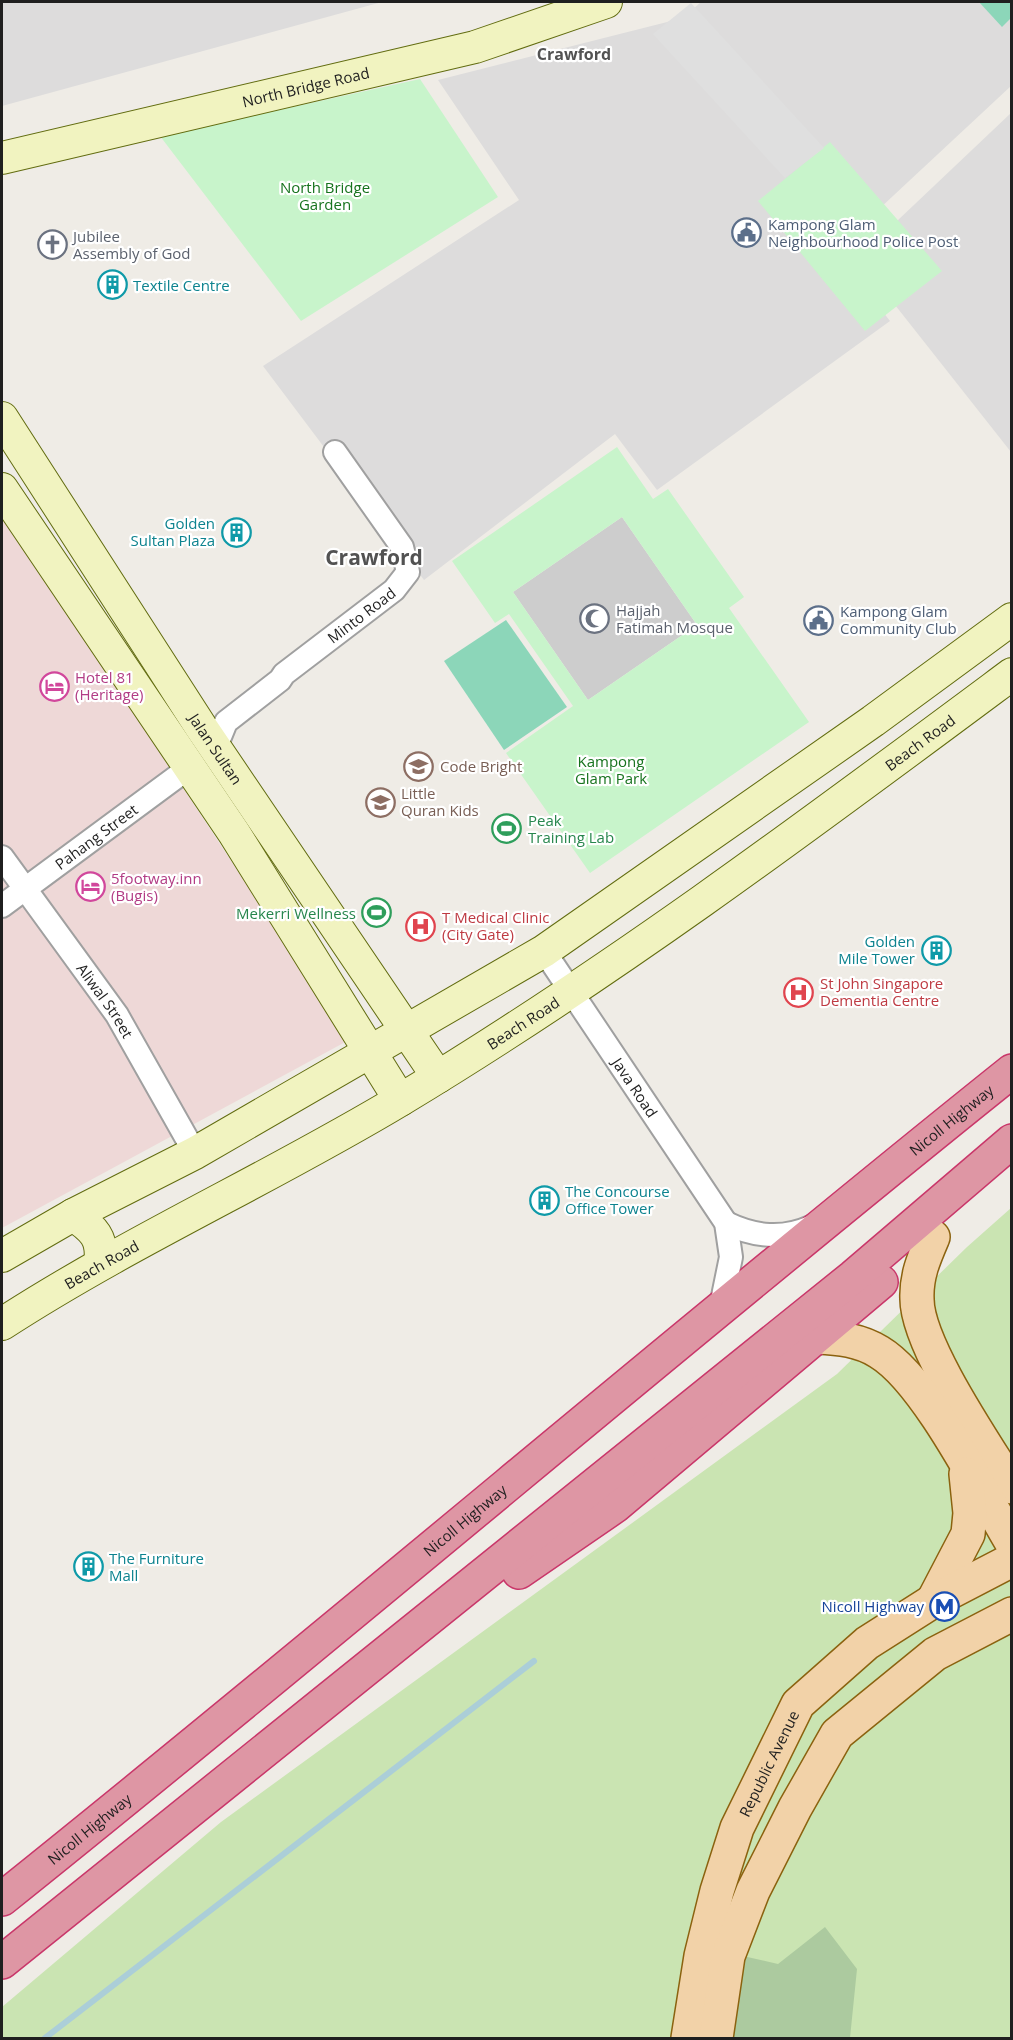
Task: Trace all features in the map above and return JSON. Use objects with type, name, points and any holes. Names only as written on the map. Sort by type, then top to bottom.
[{"type":"highway","name":"Nicoll Highway","points":[[2,1899],[198,1742],[721,1306],[1011,1071]]},
{"type":"highway","points":[[2,1962],[854,1277],[1011,1141]]},
{"type":"highway","points":[[383,1657],[539,1559],[615,1506],[933,1237],[1011,1158]]},
{"type":"main road","name":"North Bridge Road","points":[[2,158],[475,47],[606,2]]},
{"type":"main road","name":"Jalan Sultan","points":[[2,418],[208,738],[438,1077]]},
{"type":"main road","name":"Jalan Sultan","points":[[2,489],[183,755],[400,1100]]},
{"type":"main road","points":[[2,1256],[73,1215],[195,1153],[370,1054],[544,951],[873,722],[1011,619]]},
{"type":"main road","name":"Beach Road","points":[[2,1324],[100,1264],[226,1198],[400,1100],[572,993],[902,756],[1011,674]]},
{"type":"main road","points":[[606,908],[605,926],[609,939],[618,946],[632,949]]},
{"type":"main road","points":[[73,1215],[97,1233],[102,1250],[100,1264]]},
{"type":"main road","points":[[933,1237],[919,1271],[916,1301],[924,1335],[989,1460],[1011,1543]]},
{"type":"main road","points":[[817,1337],[855,1342],[878,1351],[900,1367],[931,1409],[989,1460],[1011,1487]]},
{"type":"main road","points":[[933,1601],[968,1534],[970,1513],[989,1460]]},
{"type":"main road","name":"Republic Avenue","points":[[688,2038],[702,1956],[717,1891],[737,1828],[798,1704],[867,1643],[933,1601],[1011,1560]]},
{"type":"main road","points":[[716,2038],[728,1956],[753,1891],[799,1799],[837,1734],[935,1654],[1011,1614]]},
{"type":"street","name":"Minto Road","points":[[183,755],[208,738],[274,673],[284,674],[394,590],[408,572],[402,547],[335,452]]},
{"type":"street","name":"Pahang Street","points":[[2,906],[183,755]]},
{"type":"street","name":"Aliwal Street","points":[[2,857],[117,1015],[195,1153]]},
{"type":"street","name":"Java Road","points":[[544,951],[726,1223],[731,1257],[721,1306]]},
{"type":"street","points":[[726,1223],[760,1236],[802,1232],[823,1222]]},
{"type":"shaded area","points":[[2,2],[382,2],[2,106]]},
{"type":"shaded area","points":[[701,2],[1011,2],[1011,86],[835,250],[890,321],[657,490],[615,434],[424,580],[263,366],[519,200],[438,80],[683,18]]},
{"type":"shaded area","points":[[691,3],[824,148],[785,178],[653,34]]},
{"type":"shaded area","points":[[1011,113],[1011,452],[858,258]]},
{"type":"shaded area","points":[[2,513],[349,1040],[2,1228]]},
{"type":"shaded area","points":[[622,517],[697,625],[588,700],[513,592]]},
{"type":"green space","points":[[979,2],[1011,2],[1011,18],[1002,27]]},
{"type":"green space","name":"North Bridge Garden","points":[[420,79],[498,197],[301,321],[160,136]]},
{"type":"green space","points":[[830,142],[942,271],[865,331],[758,201]]},
{"type":"green space","name":"Kampong Glam Park","points":[[617,447],[653,499],[668,489],[744,597],[729,608],[809,722],[590,873],[506,753],[573,706],[509,614],[495,623],[452,561]],"holes":[[[622,517],[697,625],[588,700],[513,592]]]},
{"type":"green space","points":[[506,620],[567,707],[504,750],[444,661]]},
{"type":"green space","points":[[1011,1208],[1011,2038],[2,2038],[2,2007],[221,1822],[837,1374],[967,1247]]},
{"type":"green space","points":[[825,1927],[857,1969],[850,2038],[679,2038],[734,1954],[778,1964]]},
{"type":"waterway","points":[[45,2038],[534,1661]]},
{"type":"place","name":"Kampong Glam Neighbourhood Police Post","points":[[747,233]]},
{"type":"place","name":"Jubilee Assembly of God","points":[[52,245]]},
{"type":"place","name":"Textile Centre","points":[[112,285]]},
{"type":"place","name":"Golden Sultan Plaza","points":[[236,532]]},
{"type":"place","name":"Hajjah Fatimah Mosque","points":[[595,619]]},
{"type":"place","name":"Kampong Glam Community Club","points":[[819,620]]},
{"type":"place","name":"Hotel 81 (Heritage)","points":[[54,686]]},
{"type":"place","name":"Code Bright","points":[[419,766]]},
{"type":"place","name":"Little Quran Kids","points":[[380,802]]},
{"type":"place","name":"Peak Training Lab","points":[[507,829]]},
{"type":"place","name":"5footway.inn (Bugis)","points":[[90,887]]},
{"type":"place","name":"Mekerri Wellness","points":[[377,913]]},
{"type":"place","name":"T Medical Clinic (City Gate)","points":[[421,926]]},
{"type":"place","name":"Golden Mile Tower","points":[[936,950]]},
{"type":"place","name":"St John Singapore Dementia Centre","points":[[799,992]]},
{"type":"place","name":"The Concourse Office Tower","points":[[544,1200]]},
{"type":"place","name":"The Furniture Mall","points":[[88,1567]]},
{"type":"place","name":"Nicoll Highway","points":[[945,1606]]},
{"type":"district","name":"Crawford","points":[[574,54]]},
{"type":"district","name":"Crawford","points":[[374,557]]}]
